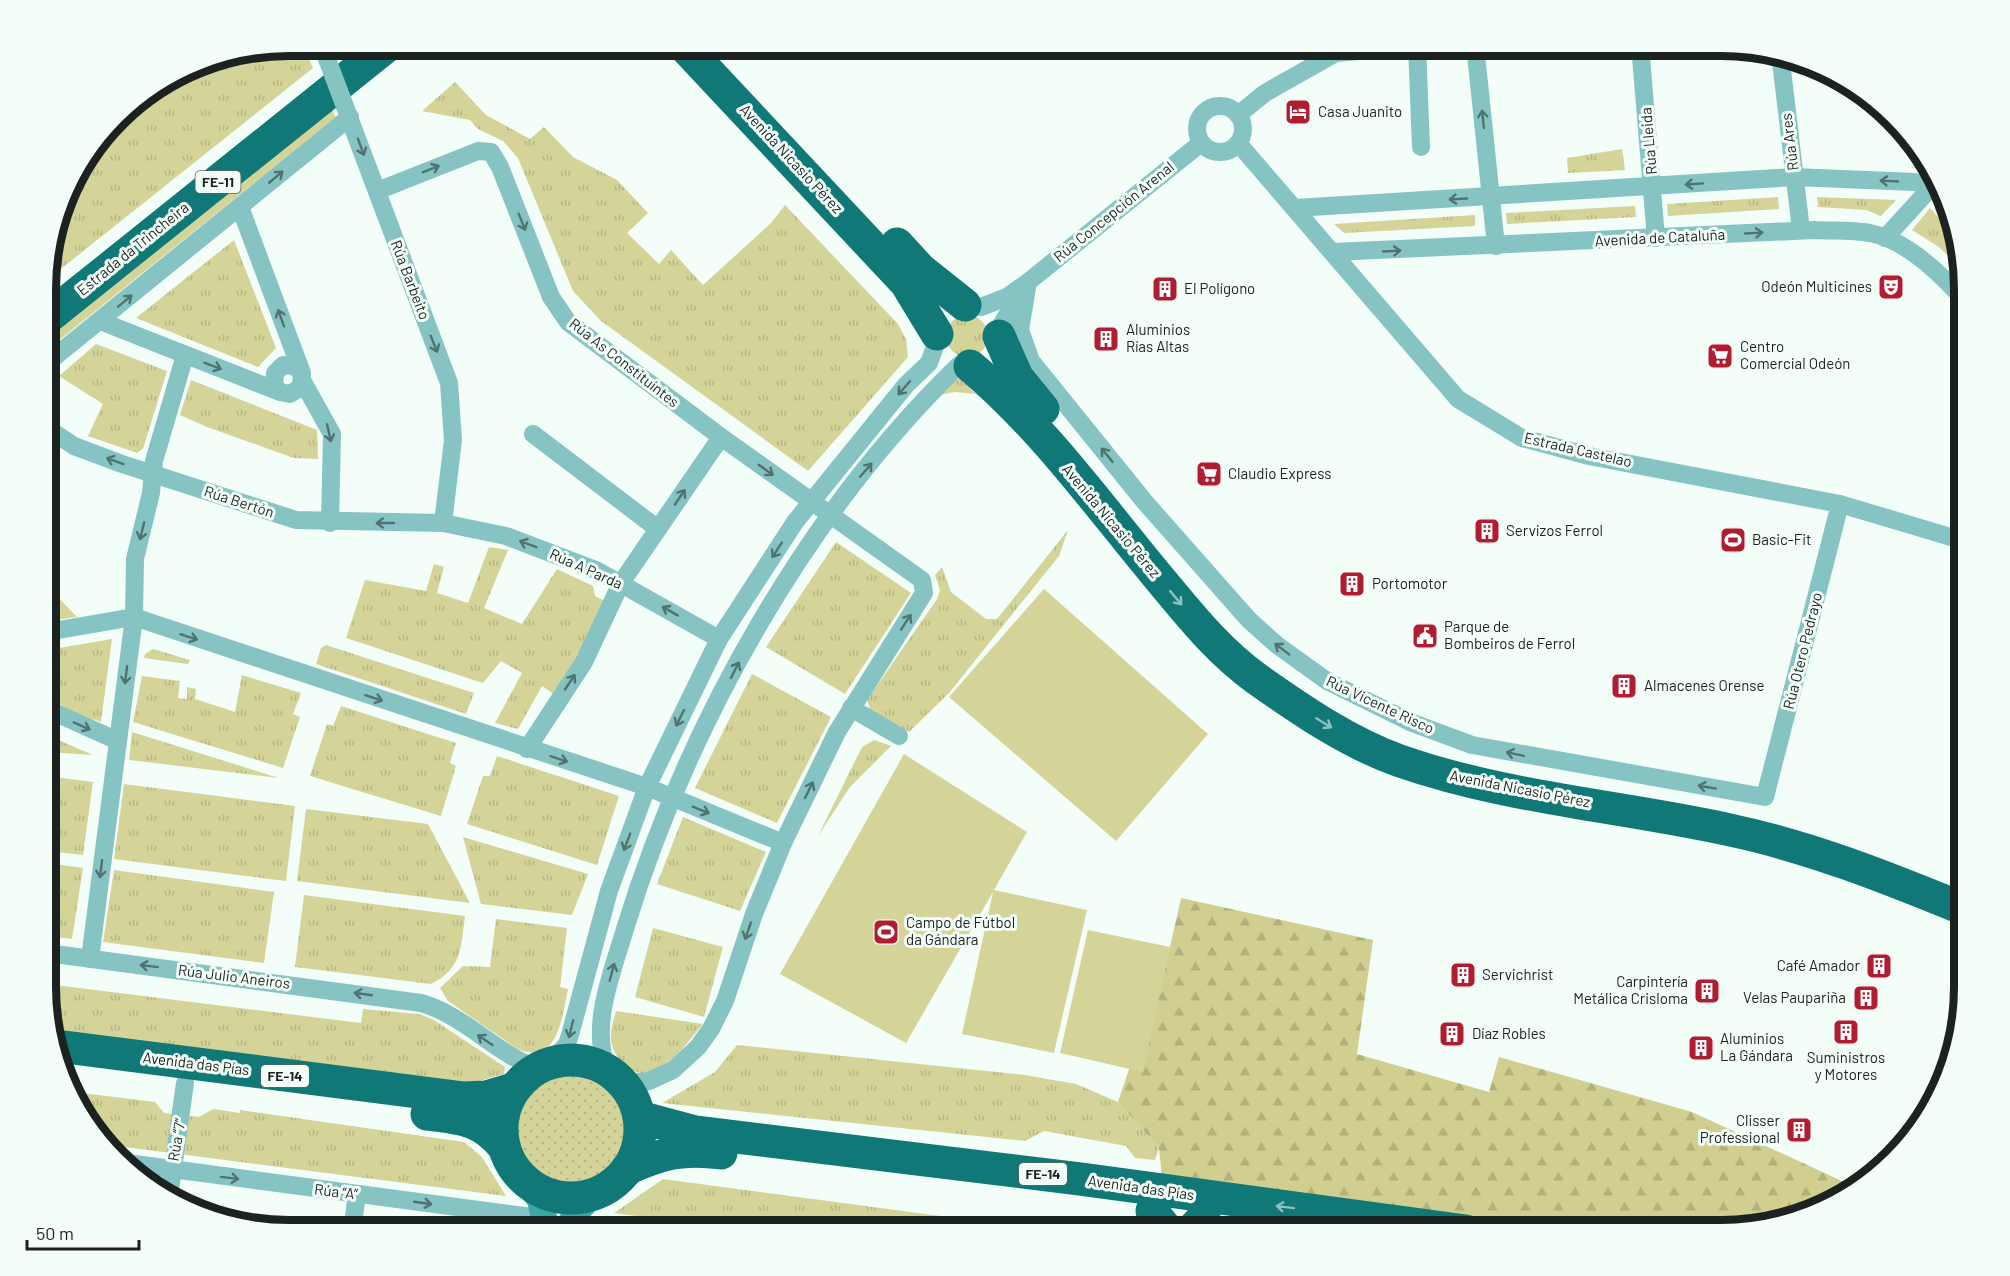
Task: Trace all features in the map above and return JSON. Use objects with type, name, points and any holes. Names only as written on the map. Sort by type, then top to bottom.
[{"type":"highway","name":"Estrada da Trincheira","points":[[56,287],[345,56]]},
{"type":"highway","name":"Estrada da Trincheira","points":[[56,311],[374,56]]},
{"type":"highway","name":"Avenida Nicasio Pérez","points":[[693,56],[906,283],[937,338]]},
{"type":"highway","name":"Avenida Nicasio Pérez","points":[[722,56],[921,270],[986,320],[1017,377],[1223,621],[1268,660],[1337,706],[1405,741],[1469,763],[1778,820],[1915,865],[1954,884]]},
{"type":"highway","points":[[949,311],[986,320],[997,345],[987,360],[965,366],[945,356],[937,338],[942,318],[949,311]]},
{"type":"highway","name":"Avenida Nicasio Pérez","points":[[965,366],[1002,393],[1035,429],[1207,636],[1255,678],[1329,727],[1398,760],[1465,781],[1731,830],[1830,855],[1954,905]]},
{"type":"highway","name":"Avenida das Pías","points":[[63,1047],[464,1098],[486,1097],[533,1073]]},
{"type":"highway","points":[[580,1060],[616,1077],[631,1095],[639,1117],[638,1144],[627,1169],[618,1180],[593,1194],[564,1198],[540,1191],[529,1184],[510,1164],[504,1148],[502,1117],[533,1073],[580,1060]]},
{"type":"highway","name":"Avenida das Pías","points":[[70,1068],[460,1118],[491,1132],[504,1148]]},
{"type":"highway","name":"Avenida das Pías","points":[[639,1117],[703,1133],[1385,1220]]},
{"type":"highway","name":"Avenida das Pías","points":[[627,1169],[658,1155],[686,1150],[718,1152],[1154,1220]]},
{"type":"street","name":"Rúa Barbeito","points":[[326,56],[449,383],[453,440],[443,523]]},
{"type":"street","points":[[1238,115],[1264,93],[1327,56]]},
{"type":"street","points":[[1421,56],[1421,147]]},
{"type":"street","points":[[1476,56],[1496,246]]},
{"type":"street","name":"Rúa Lleida","points":[[1641,56],[1656,238]]},
{"type":"street","name":"Rúa Ares","points":[[1781,63],[1801,230]]},
{"type":"street","points":[[1221,106],[1238,115],[1242,129],[1238,143],[1219,152],[1202,143],[1197,130],[1203,112],[1221,106]]},
{"type":"street","points":[[56,356],[240,207],[347,110]]},
{"type":"street","name":"Rúa Concepción Arenal","points":[[1028,282],[1202,143]]},
{"type":"street","name":"Estrada Castelao","points":[[1238,143],[1458,399],[1522,438],[1589,456],[1840,504],[1954,538]]},
{"type":"street","name":"Rúa As Constituíntes","points":[[377,191],[477,151],[490,152],[500,167],[551,297],[568,322],[721,437],[922,580],[924,593],[851,708],[783,843],[754,914],[724,1001],[711,1029],[692,1053],[667,1074],[649,1081],[616,1077]]},
{"type":"street","points":[[1295,208],[1794,177],[1915,182],[1931,186]]},
{"type":"street","points":[[1885,238],[1933,192]]},
{"type":"street","points":[[240,207],[302,378],[332,434],[330,523]]},
{"type":"street","name":"Avenida de Cataluña","points":[[1333,252],[1801,230],[1870,233],[1885,238],[1921,259],[1954,290]]},
{"type":"street","points":[[986,320],[1007,297],[1028,282]]},
{"type":"street","points":[[986,320],[1028,282]]},
{"type":"street","name":"Rúa Vicente Risco","points":[[1028,282],[1020,330],[1030,361],[1144,501],[1249,620],[1277,645],[1327,681],[1410,722],[1472,745],[1765,797]]},
{"type":"street","points":[[100,321],[280,392],[295,392],[302,378]]},
{"type":"street","points":[[533,1073],[567,1044],[609,891],[647,788],[719,639],[811,502],[906,385],[929,363],[937,338]]},
{"type":"street","points":[[90,959],[134,617],[135,559],[151,493],[153,474],[185,355]]},
{"type":"street","points":[[280,392],[274,385],[273,378],[279,368],[290,364],[302,378]]},
{"type":"street","points":[[616,1077],[599,1037],[610,981],[634,899],[672,797],[743,653],[829,515],[965,366]]},
{"type":"street","name":"Rúa Bertón","points":[[56,434],[74,446],[296,520],[330,523],[443,523]]},
{"type":"street","points":[[533,434],[658,529]]},
{"type":"street","points":[[527,749],[584,663],[621,583],[721,437]]},
{"type":"street","name":"Rúa Otero Pedrayo","points":[[1765,797],[1840,504]]},
{"type":"street","name":"Rúa A Parda","points":[[443,523],[506,536],[598,571],[719,639]]},
{"type":"street","points":[[56,630],[134,617],[647,788],[783,843]]},
{"type":"street","points":[[851,708],[899,736]]},
{"type":"street","points":[[56,713],[118,741]]},
{"type":"street","name":"Rúa Julio Aneiros","points":[[56,954],[421,1003],[437,1008],[533,1073]]},
{"type":"street","name":"Rúa “7”","points":[[170,1188],[185,1083]]},
{"type":"street","name":"Rúa “A”","points":[[137,1165],[357,1194],[511,1220]]},
{"type":"street","points":[[529,1184],[550,1220]]},
{"type":"street","points":[[353,1220],[357,1194]]},
{"type":"street","points":[[563,1220],[578,1210],[593,1194]]},
{"type":"green space","points":[[308,56],[313,68],[56,273],[63,228],[73,199],[95,159],[113,135],[135,113],[159,95],[185,80],[228,63],[258,57]]},
{"type":"green space","points":[[455,82],[486,115],[530,139],[544,127],[573,157],[617,180],[648,213],[627,233],[659,264],[671,250],[703,285],[771,223],[785,205],[898,324],[906,339],[908,357],[808,471],[601,321],[573,291],[518,158],[503,141],[478,129],[470,120],[422,111]]},
{"type":"green space","points":[[331,108],[336,117],[56,343],[56,324]]},
{"type":"green space","points":[[1622,149],[1625,170],[1568,173],[1567,158]]},
{"type":"green space","points":[[1778,197],[1779,209],[1668,216],[1667,204]]},
{"type":"green space","points":[[1817,197],[1896,200],[1881,216],[1866,210],[1818,207]]},
{"type":"green space","points":[[1635,206],[1636,217],[1507,224],[1506,213]]},
{"type":"green space","points":[[1930,208],[1947,227],[1953,261],[1939,247],[1912,230]]},
{"type":"green space","points":[[1475,215],[1475,226],[1344,233],[1334,224]]},
{"type":"green space","points":[[234,240],[276,348],[258,367],[136,318]]},
{"type":"green space","points":[[967,315],[982,321],[988,336],[982,351],[967,357],[952,351],[946,336],[952,321]]},
{"type":"green space","points":[[96,344],[167,371],[143,449],[137,453],[88,436],[103,404],[59,376]]},
{"type":"green space","points":[[959,378],[976,394],[955,392],[939,395]]},
{"type":"green space","points":[[191,380],[317,430],[318,459],[294,458],[180,415]]},
{"type":"green space","points":[[1068,530],[1059,556],[949,693],[909,732],[870,709],[867,700],[937,599],[940,590],[935,575],[942,567],[951,592],[986,619],[997,619]]},
{"type":"green space","points":[[836,542],[911,593],[845,694],[766,647]]},
{"type":"green space","points":[[489,547],[508,550],[484,608],[522,624],[557,569],[593,586],[595,596],[607,602],[582,659],[555,695],[542,686],[518,729],[495,723],[522,673],[501,661],[483,683],[346,638],[365,580],[426,591],[434,564],[444,567],[437,593],[468,603]]},
{"type":"green space","points":[[1044,589],[1208,734],[1116,841],[949,697]]},
{"type":"green space","points":[[56,595],[77,617],[56,620]]},
{"type":"green space","points":[[112,639],[101,722],[74,713],[56,702],[56,648]]},
{"type":"green space","points":[[326,645],[474,693],[466,714],[316,664],[321,648]]},
{"type":"green space","points":[[153,649],[190,660],[188,664],[144,658],[145,654]]},
{"type":"green space","points":[[752,674],[831,717],[777,823],[695,788]]},
{"type":"green space","points":[[242,675],[301,693],[293,714],[300,717],[283,768],[133,722],[142,676],[180,681],[178,698],[187,699],[187,687],[196,689],[195,699],[235,712]]},
{"type":"green space","points":[[341,706],[456,743],[450,763],[456,766],[441,816],[310,776],[327,724],[333,726]]},
{"type":"green space","points":[[132,732],[279,778],[129,760]]},
{"type":"green space","points":[[56,739],[93,755],[56,753]]},
{"type":"green space","points":[[874,740],[891,746],[850,787],[818,836],[862,747]]},
{"type":"green space","name":"Campo de Fútbol da Gándara","points":[[904,754],[1027,832],[994,890],[1087,910],[1054,1053],[962,1034],[993,892],[906,1043],[780,974]]},
{"type":"green space","points":[[497,756],[619,796],[597,865],[467,824],[483,776],[490,776]]},
{"type":"green space","points":[[56,777],[93,782],[83,855],[56,852]]},
{"type":"green space","points":[[124,784],[295,806],[286,881],[114,859]]},
{"type":"green space","points":[[306,809],[428,824],[470,903],[297,881]]},
{"type":"green space","points":[[683,817],[766,852],[740,911],[657,884]]},
{"type":"green space","points":[[463,837],[588,874],[572,915],[481,904]]},
{"type":"green space","points":[[56,864],[83,868],[72,939],[56,937]]},
{"type":"green space","points":[[114,870],[274,892],[264,963],[103,942]]},
{"type":"green space","points":[[304,895],[465,916],[458,956],[449,971],[431,984],[295,967]]},
{"type":"green space","points":[[1181,898],[1373,940],[1357,1054],[1489,1092],[1499,1057],[1692,1112],[1847,1183],[1811,1203],[1782,1213],[1752,1219],[1464,1220],[1162,1178],[1159,1148],[1118,1102],[1170,947]]},
{"type":"green space","points":[[496,919],[567,928],[560,987],[568,989],[563,1013],[556,1037],[549,1046],[541,1051],[530,1052],[516,1048],[448,1001],[440,988],[463,966],[490,967]]},
{"type":"green space","points":[[653,928],[723,947],[704,1017],[635,997]]},
{"type":"green space","points":[[1088,930],[1170,947],[1143,1072],[1060,1053]]},
{"type":"green space","points":[[56,985],[361,1023],[363,1009],[419,1014],[434,1020],[505,1067],[504,1074],[472,1083],[60,1032]]},
{"type":"green space","points":[[616,1011],[703,1024],[680,1051],[667,1062],[652,1071],[636,1072],[623,1064],[611,1042]]},
{"type":"green space","points":[[737,1045],[1025,1075],[1076,1084],[1118,1102],[1159,1148],[1155,1160],[1135,1158],[1126,1146],[1044,1131],[1025,1141],[662,1103],[715,1072]]},
{"type":"green space","points":[[571,1072],[593,1076],[612,1088],[624,1107],[628,1129],[624,1151],[612,1170],[593,1182],[571,1186],[549,1182],[530,1170],[518,1151],[514,1129],[518,1107],[530,1088],[549,1076]]},
{"type":"green space","points":[[81,1093],[155,1102],[164,1113],[199,1117],[213,1109],[240,1113],[240,1110],[464,1142],[482,1157],[506,1196],[118,1146],[95,1117]]},
{"type":"green space","points":[[663,1179],[970,1220],[666,1220],[614,1213]]},
{"type":"place","name":"Casa Juanito","points":[[1298,112]]},
{"type":"place","name":"Odeón Multicines","points":[[1891,287]]},
{"type":"place","name":"El Polígono","points":[[1165,289]]},
{"type":"place","name":"Aluminios Rías Altas","points":[[1106,339]]},
{"type":"place","name":"Centro Comercial Odeón","points":[[1720,356]]},
{"type":"place","name":"Claudio Express","points":[[1209,474]]},
{"type":"place","name":"Servizos Ferrol","points":[[1487,531]]},
{"type":"place","name":"Basic-Fit","points":[[1733,540]]},
{"type":"place","name":"Portomotor","points":[[1352,584]]},
{"type":"place","name":"Parque de Bombeiros de Ferrol","points":[[1425,636]]},
{"type":"place","name":"Almacenes Orense","points":[[1624,686]]},
{"type":"place","name":"Campo de Fútbol da Gándara","points":[[886,932]]},
{"type":"place","name":"Café Amador","points":[[1879,966]]},
{"type":"place","name":"Servichrist","points":[[1463,975]]},
{"type":"place","name":"Carpintería Metálica Crisloma","points":[[1707,991]]},
{"type":"place","name":"Velas Paupariña","points":[[1866,998]]},
{"type":"place","name":"Suministros y Motores","points":[[1846,1032]]},
{"type":"place","name":"Díaz Robles","points":[[1452,1034]]},
{"type":"place","name":"Aluminios La Gándara","points":[[1701,1048]]},
{"type":"place","name":"Clisser Professional","points":[[1799,1130]]}]
